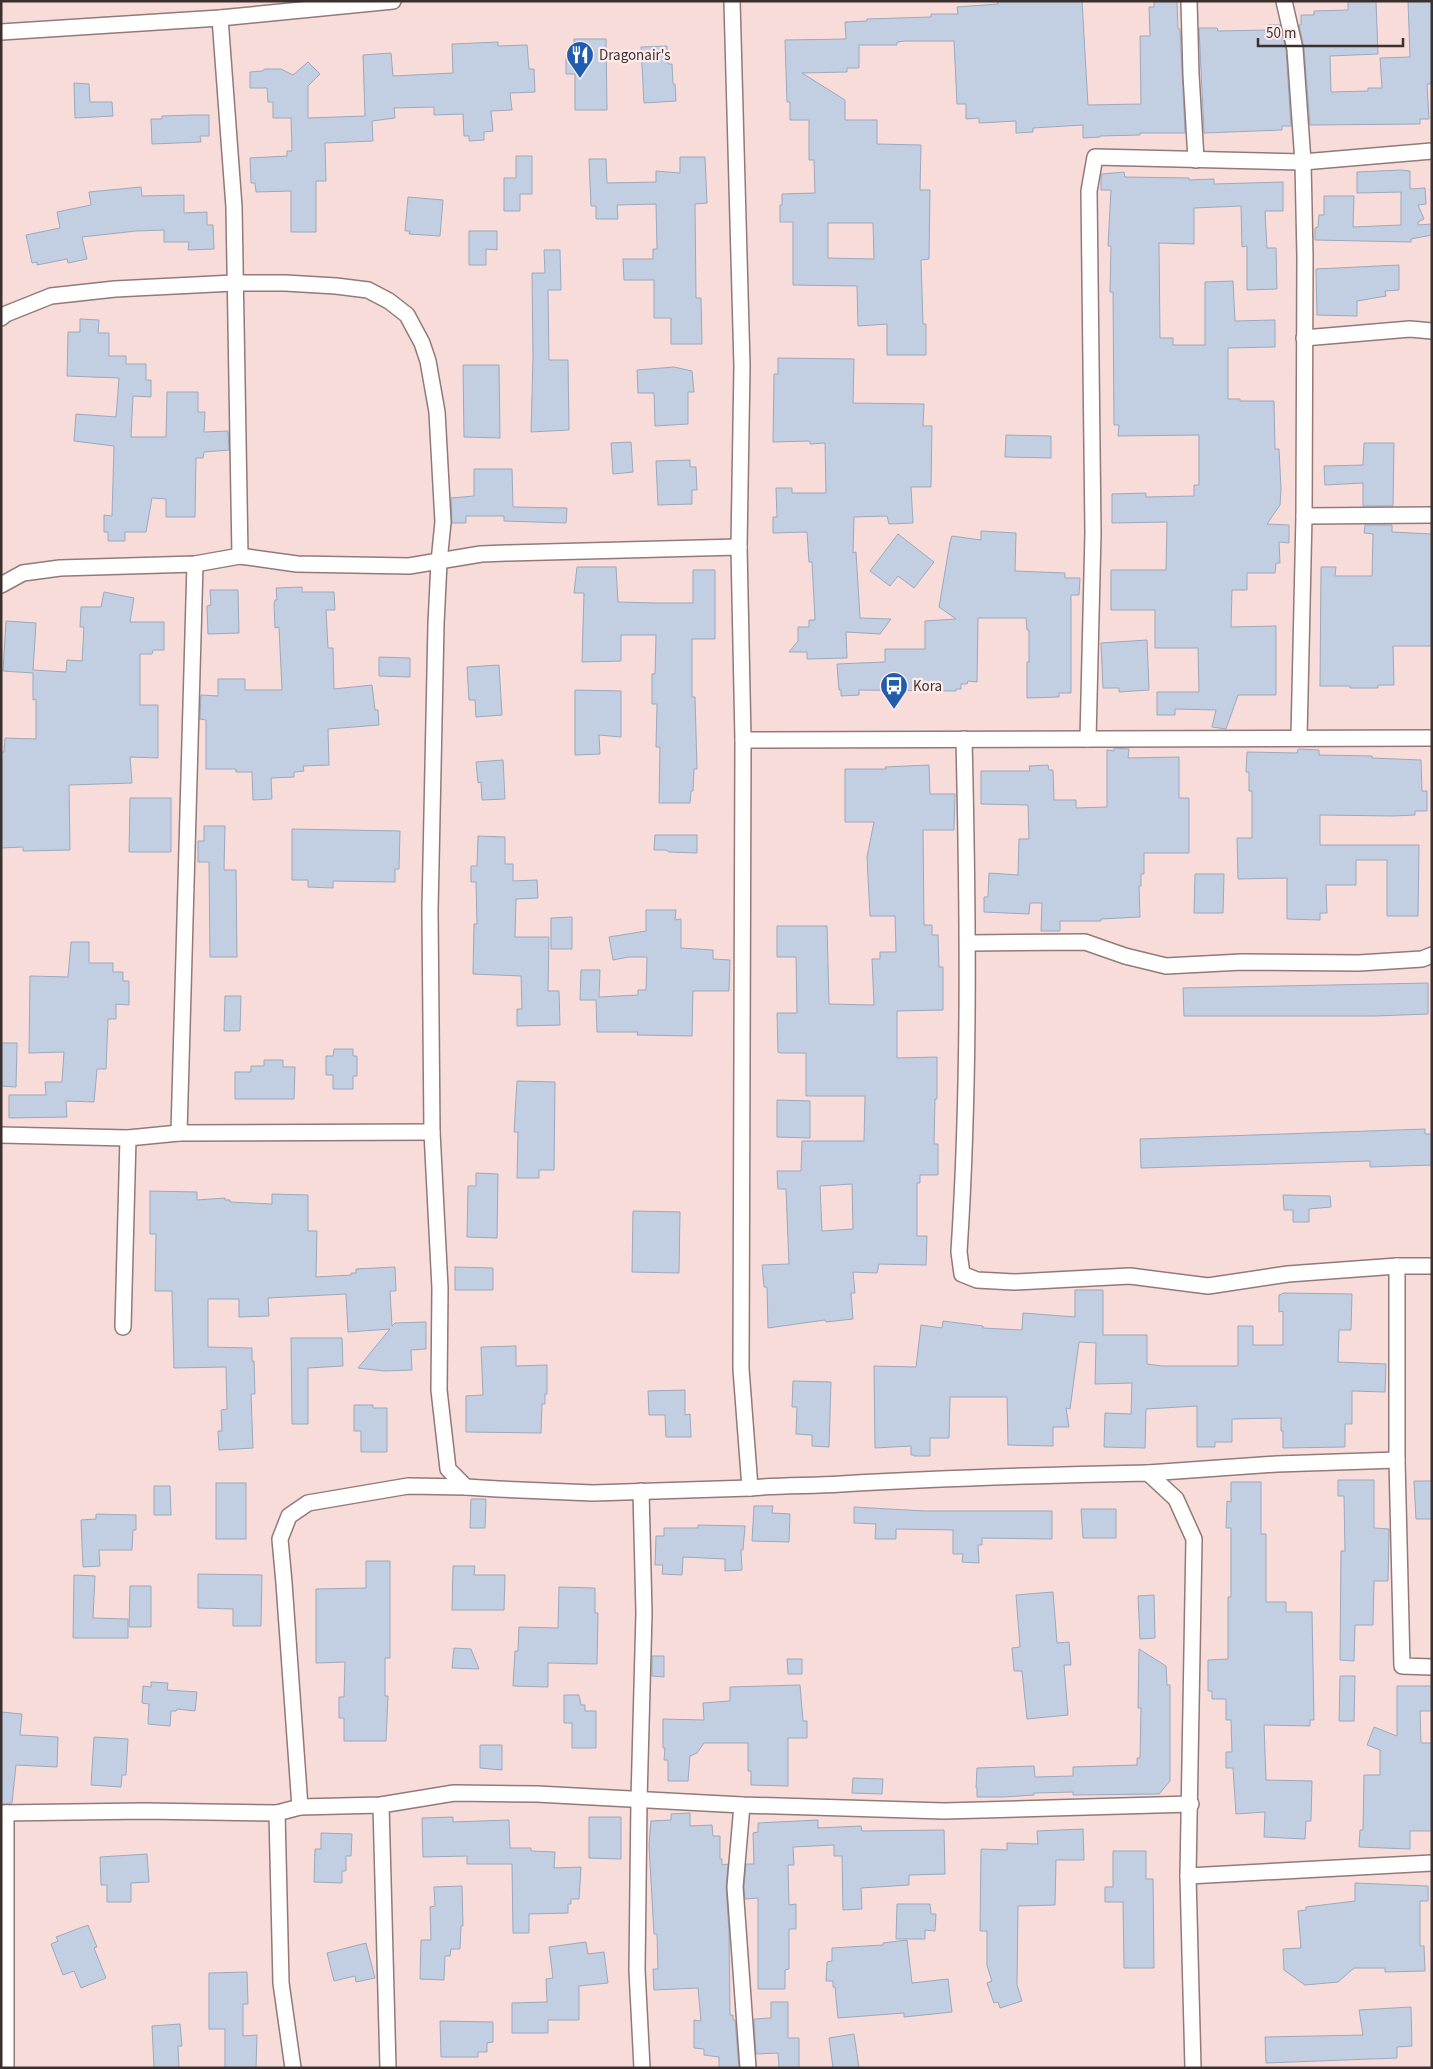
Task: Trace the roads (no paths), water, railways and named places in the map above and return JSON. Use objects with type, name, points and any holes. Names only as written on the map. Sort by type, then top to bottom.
[{"type":"street","points":[[1,32],[220,18],[393,1]]},
{"type":"street","points":[[732,1],[742,366],[738,547],[743,740],[741,1369],[750,1488]]},
{"type":"street","points":[[1189,1],[1196,160]]},
{"type":"street","points":[[1284,1],[1295,49],[1303,162],[1305,257],[1304,516],[1299,738]]},
{"type":"street","points":[[220,18],[228,104],[234,207],[240,556]]},
{"type":"street","points":[[1088,739],[1094,533],[1089,191],[1095,157],[1303,162],[1432,151]]},
{"type":"street","points":[[1,318],[6,314],[51,296],[116,289],[234,283],[285,283],[368,290],[389,301],[407,314],[415,327],[428,360],[437,412],[443,522],[439,562],[430,910],[432,1132],[440,1288],[439,1390],[448,1469],[466,1486]]},
{"type":"street","points":[[1304,338],[1410,330],[1432,331]]},
{"type":"street","points":[[1304,516],[1432,516]]},
{"type":"street","points":[[1,585],[24,574],[60,568],[194,564],[240,556],[297,564],[409,566],[481,554],[551,550],[738,547]]},
{"type":"street","points":[[180,1133],[194,564]]},
{"type":"street","points":[[743,740],[1432,738]]},
{"type":"street","points":[[964,739],[968,943],[966,1117],[959,1252],[962,1274],[977,1280],[1014,1282],[1130,1276],[1208,1286],[1288,1274],[1397,1266],[1432,1266]]},
{"type":"street","points":[[968,943],[1085,942],[1125,956],[1166,966],[1242,962],[1359,963],[1422,959],[1432,955]]},
{"type":"street","points":[[1,1135],[128,1138],[180,1133],[432,1132]]},
{"type":"street","points":[[123,1327],[128,1138]]},
{"type":"street","points":[[1397,1266],[1397,1460],[1402,1666],[1432,1667]]},
{"type":"street","points":[[300,1807],[280,1539],[289,1516],[308,1503],[408,1486],[466,1486],[544,1492],[641,1491],[821,1485],[944,1478],[1148,1473],[1277,1464],[1397,1460]]},
{"type":"street","points":[[1148,1473],[1176,1499],[1194,1539],[1188,1876],[1193,2068]]},
{"type":"street","points":[[641,1491],[644,1613],[637,1970],[642,2068]]},
{"type":"street","points":[[6,2068],[3,1813],[277,1813],[300,1807],[381,1805],[454,1793],[546,1794],[742,1805],[944,1811],[1190,1804]]},
{"type":"street","points":[[381,1805],[388,2068]]},
{"type":"street","points":[[742,1805],[735,1887],[748,2068]]},
{"type":"street","points":[[277,1813],[281,1983],[293,2068]]},
{"type":"street","points":[[1188,1876],[1432,1862]]},
{"type":"place","name":"Dragonair's","points":[[580,79]]},
{"type":"place","name":"Kora","points":[[894,710]]}]
